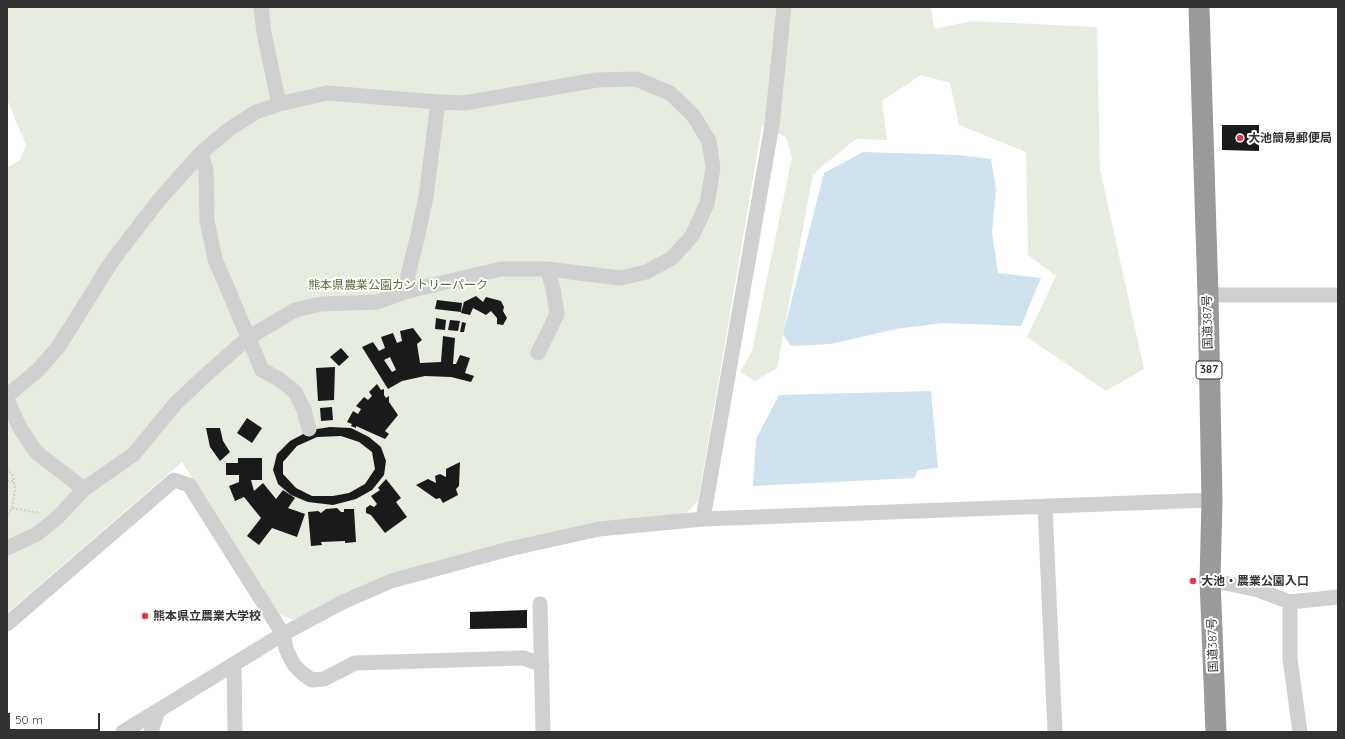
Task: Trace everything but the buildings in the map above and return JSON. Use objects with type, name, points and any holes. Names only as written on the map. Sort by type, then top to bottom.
[{"type":"highway","name":"国道387号","points":[[1199,7],[1208,295],[1212,500],[1210,580],[1216,732]]},
{"type":"street","points":[[261,7],[264,33],[279,104]]},
{"type":"street","points":[[703,519],[772,125],[784,7]]},
{"type":"street","points":[[7,396],[38,370],[59,346],[112,261],[159,200],[201,153],[228,130],[256,112],[279,104],[327,93],[464,103],[597,80],[636,79],[670,93],[693,115],[709,141],[714,168],[707,204],[692,236],[672,258],[646,272],[620,278],[547,269],[501,268],[408,291],[377,302],[321,304],[295,310],[248,338],[175,404],[134,454],[84,489],[58,517],[37,534],[7,548]]},
{"type":"street","points":[[408,291],[408,275],[418,239],[426,197],[438,102]]},
{"type":"street","points":[[201,153],[206,170],[207,221],[215,259],[248,338],[257,355],[262,370],[279,379],[295,392],[304,410],[310,428]]},
{"type":"street","points":[[538,353],[557,314],[553,288],[547,269]]},
{"type":"street","points":[[1208,295],[1338,295]]},
{"type":"street","points":[[7,400],[20,428],[36,452],[84,489]]},
{"type":"street","points":[[7,624],[174,480],[189,484],[283,634],[286,649],[294,665],[312,680],[324,679],[355,663],[524,658],[542,665]]},
{"type":"street","points":[[123,732],[234,666],[283,634],[343,602],[391,581],[509,549],[599,529],[703,519],[1212,500]]},
{"type":"street","points":[[1045,506],[1055,732]]},
{"type":"street","points":[[1210,580],[1258,590],[1290,602],[1338,597]]},
{"type":"street","points":[[1290,602],[1290,659],[1300,732]]},
{"type":"street","points":[[540,604],[543,732]]},
{"type":"street","points":[[234,666],[235,732]]},
{"type":"street","points":[[151,732],[158,711]]},
{"type":"path","points":[[7,468],[13,476],[15,490],[12,508],[7,514]]},
{"type":"path","points":[[7,481],[14,481]]},
{"type":"path","points":[[12,508],[58,517]]},
{"type":"green space","name":"熊本県農業公園カントリーパーク","points":[[7,7],[931,7],[934,29],[972,21],[1097,27],[1100,169],[1144,369],[1106,391],[1027,337],[1056,276],[1028,255],[1026,152],[959,125],[950,83],[921,75],[882,101],[887,140],[856,139],[813,174],[777,368],[755,381],[740,372],[752,351],[792,157],[786,137],[762,126],[698,501],[684,516],[597,522],[389,574],[293,620],[279,614],[182,462],[7,613],[7,168],[20,160],[26,145],[7,99]]},
{"type":"water","points":[[863,152],[958,155],[991,159],[996,189],[992,232],[998,273],[1041,278],[1021,326],[942,323],[896,329],[831,344],[791,346],[783,334],[824,173]]},
{"type":"water","points":[[931,391],[938,468],[918,470],[914,478],[753,486],[756,439],[779,395]]},
{"type":"place","name":"大池簡易郵便局","points":[[1240,138]]},
{"type":"place","name":"大池・農業公園入口","points":[[1193,581]]},
{"type":"place","name":"熊本県立農業大学校","points":[[145,616]]}]
